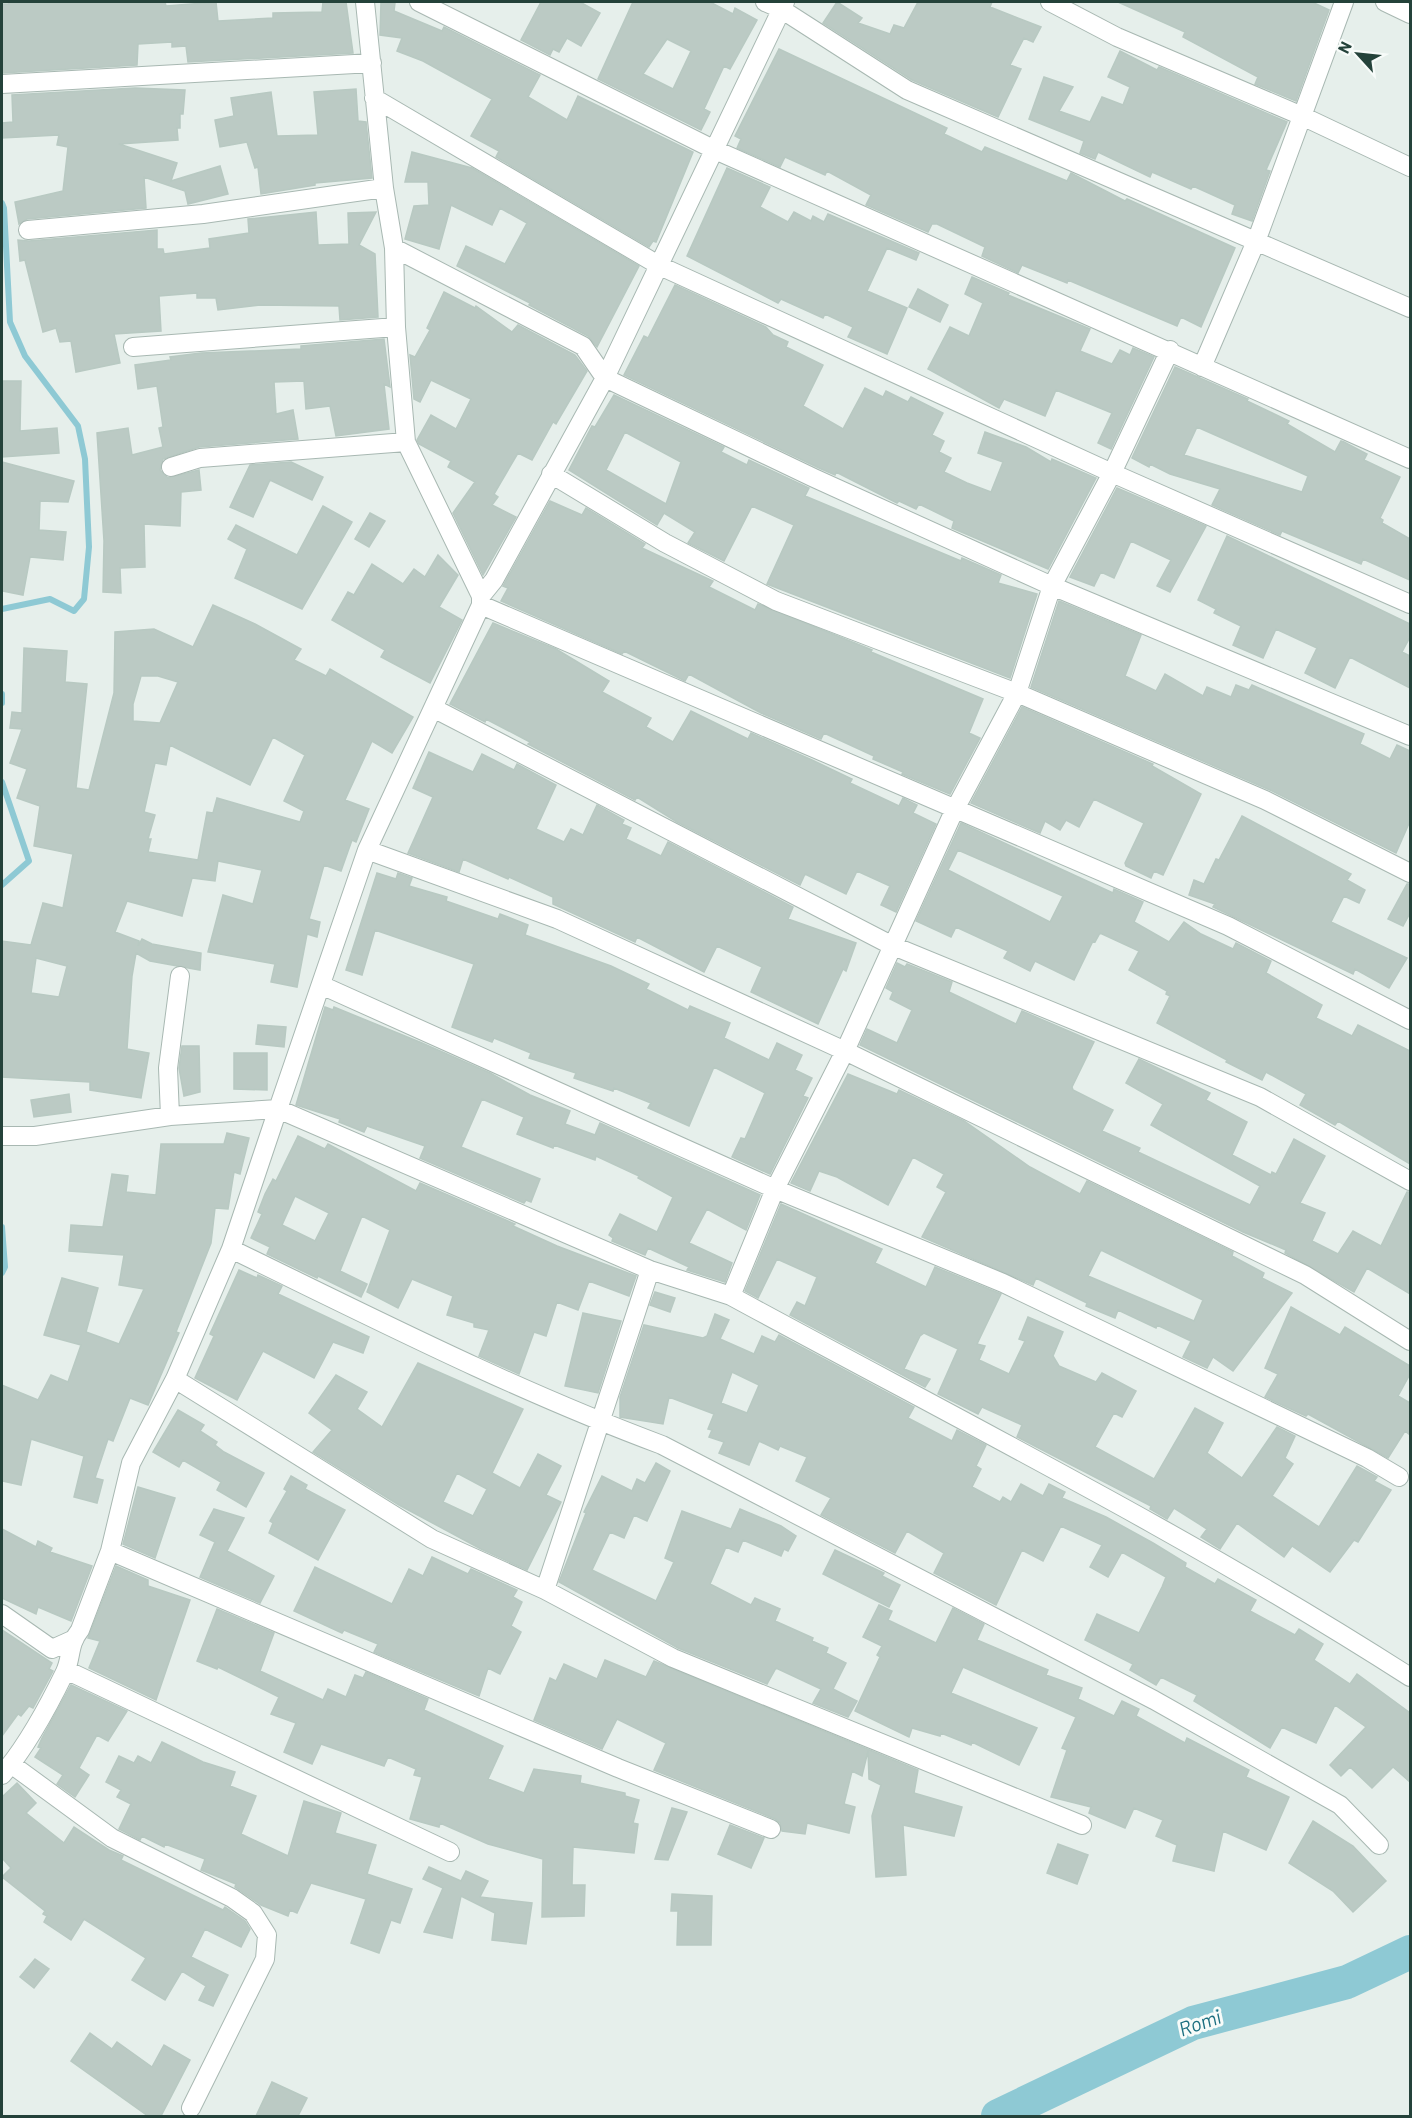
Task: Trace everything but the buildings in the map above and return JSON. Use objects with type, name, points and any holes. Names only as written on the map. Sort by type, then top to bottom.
[{"type":"street","points":[[365,2],[384,188],[394,248],[396,327],[406,442],[481,600],[954,811],[1228,926],[1410,1020]]},
{"type":"street","points":[[418,2],[713,149],[1170,350],[1202,367],[1410,459]]},
{"type":"street","points":[[1050,2],[1117,37],[1302,116],[1410,167]]},
{"type":"street","points":[[1202,367],[1257,239],[1344,2]]},
{"type":"street","points":[[1385,2],[1410,14]]},
{"type":"street","points":[[191,2108],[265,1959],[267,1935],[253,1913],[232,1898],[112,1838],[6,1770],[66,1670],[72,1640],[80,1629],[110,1551],[131,1463],[175,1379],[231,1249],[367,850],[435,709],[481,600],[604,378],[660,266],[777,4],[907,90],[1257,239],[1410,308]]},
{"type":"street","points":[[2,84],[372,63]]},
{"type":"street","points":[[374,98],[660,266],[1112,473],[1410,604]]},
{"type":"street","points":[[28,230],[203,213],[384,188]]},
{"type":"street","points":[[394,248],[583,346],[604,378],[814,478],[1052,586],[1410,736]]},
{"type":"street","points":[[133,347],[396,327]]},
{"type":"street","points":[[731,1296],[775,1189],[845,1051],[891,945],[954,811],[1017,693],[1052,586],[1112,473],[1170,350]]},
{"type":"street","points":[[171,467],[200,458],[406,442]]},
{"type":"street","points":[[551,474],[665,543],[776,601],[1017,693],[1265,800],[1410,873]]},
{"type":"street","points":[[435,709],[891,945],[1260,1097],[1410,1181]]},
{"type":"street","points":[[367,850],[557,919],[845,1051],[1305,1275],[1410,1341]]},
{"type":"street","points":[[170,1116],[168,1068],[180,976]]},
{"type":"street","points":[[321,986],[775,1189],[1003,1283],[1367,1458],[1399,1477]]},
{"type":"street","points":[[2,1136],[35,1136],[170,1116],[278,1109],[650,1270],[731,1296],[1216,1559],[1305,1609],[1410,1677]]},
{"type":"street","points":[[231,1249],[418,1340],[600,1421],[662,1445],[1154,1700],[1340,1805],[1379,1845]]},
{"type":"street","points":[[545,1590],[650,1270]]},
{"type":"street","points":[[175,1379],[432,1539],[545,1590],[673,1658],[1082,1825]]},
{"type":"street","points":[[110,1551],[618,1768],[771,1829]]},
{"type":"street","points":[[2,1614],[52,1649],[72,1640]]},
{"type":"street","points":[[66,1670],[450,1852]]},
{"type":"waterway","points":[[2,203],[10,322],[25,356],[78,426],[85,459],[89,547],[84,599],[74,611],[50,599],[2,609]]},
{"type":"waterway","points":[[2,694],[2,703]]},
{"type":"waterway","points":[[2,782],[29,861],[2,885]]},
{"type":"waterway","points":[[2,1227],[5,1267],[2,1273]]},
{"type":"waterway","name":"Romi","points":[[998,2116],[1193,2023],[1347,1982],[1410,1952]]}]
